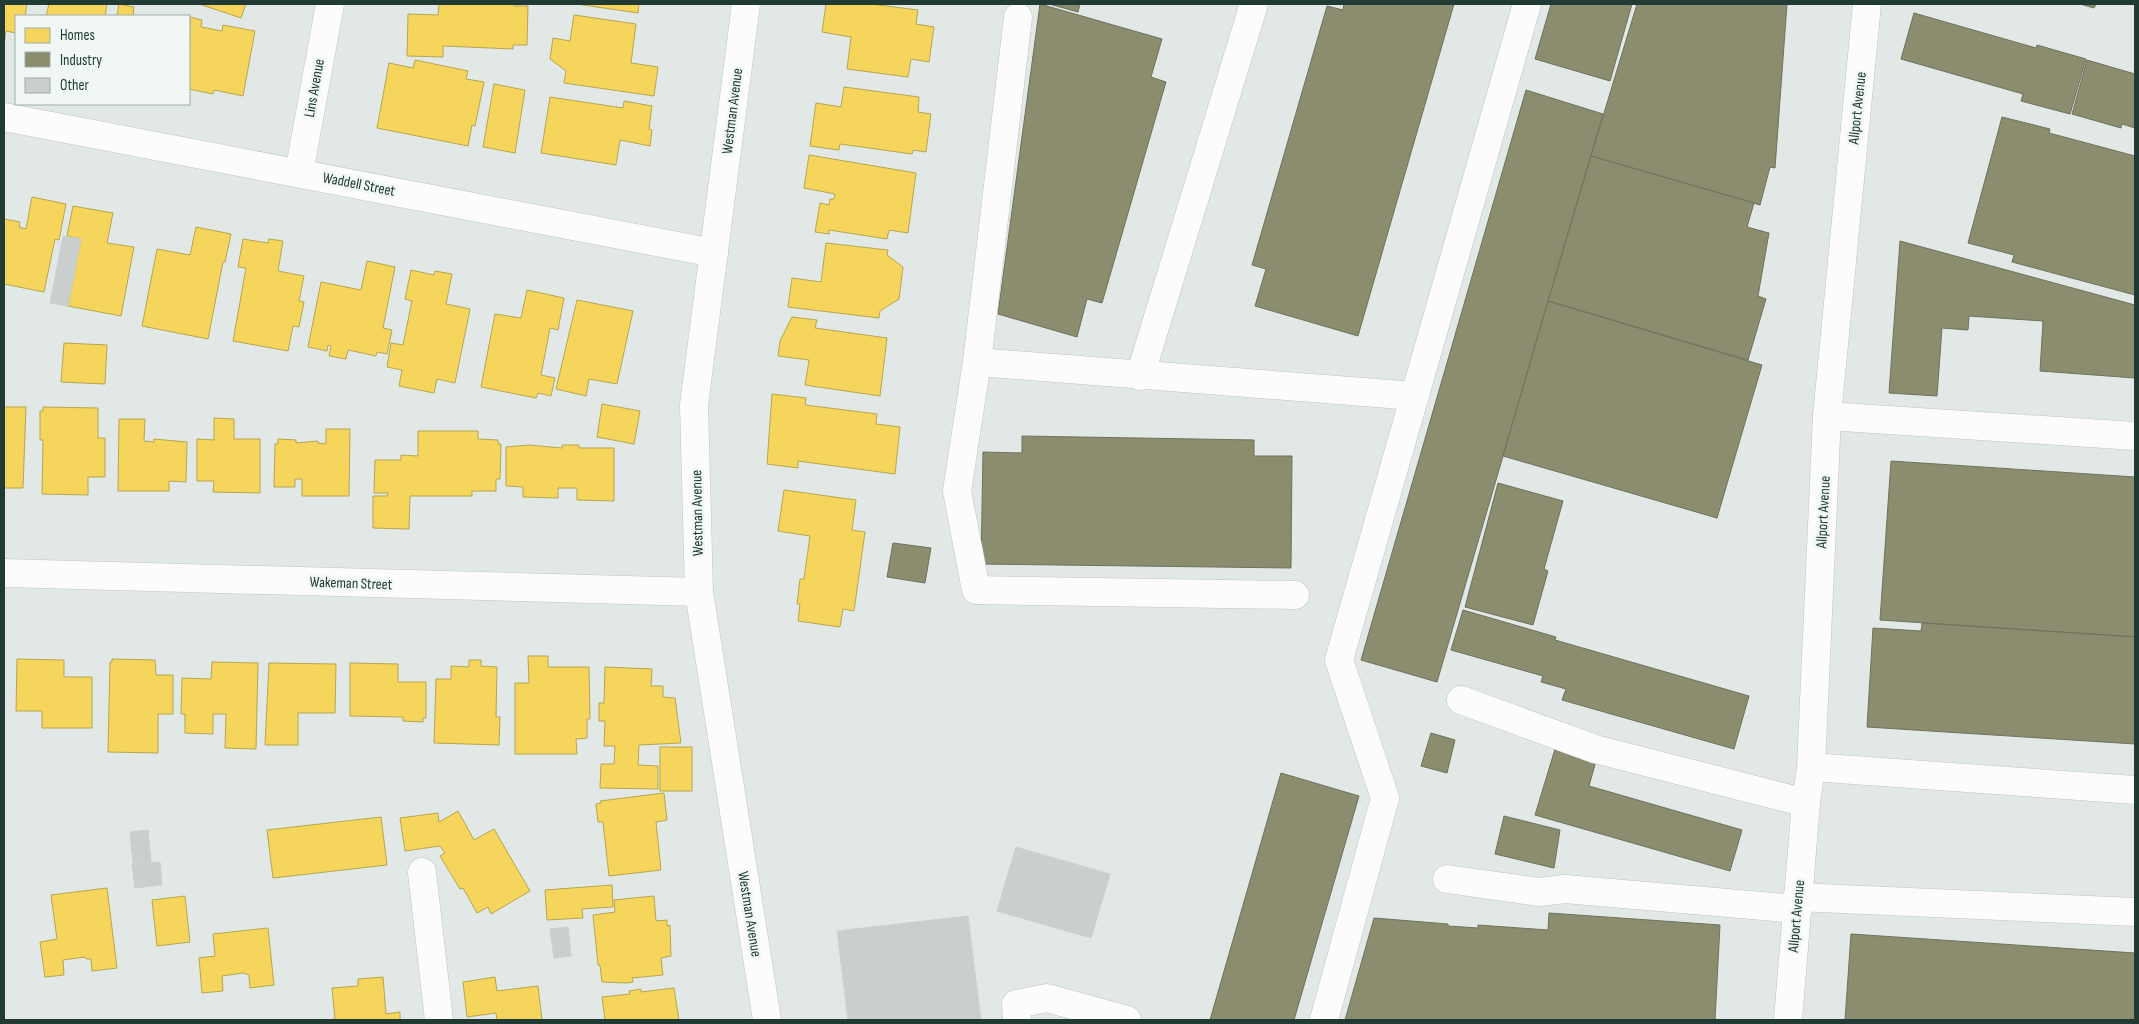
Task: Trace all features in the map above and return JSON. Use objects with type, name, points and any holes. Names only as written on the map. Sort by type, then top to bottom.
[{"type":"street","name":"Lins Avenue","points":[[299,172],[330,4]]},
{"type":"street","name":"Westman Avenue","points":[[746,4],[694,405],[699,592],[767,1020]]},
{"type":"street","points":[[1140,376],[1254,4]]},
{"type":"street","points":[[1324,1020],[1385,798],[1339,660],[1527,4]]},
{"type":"street","name":"Allport Avenue","points":[[1788,1020],[1806,804],[1811,767],[1827,416],[1867,4]]},
{"type":"street","points":[[1018,17],[977,362],[957,491],[976,590],[1295,594]]},
{"type":"street","name":"Waddell Street","points":[[4,117],[714,253]]},
{"type":"street","points":[[977,362],[1415,396]]},
{"type":"street","points":[[1827,416],[2135,436]]},
{"type":"street","name":"Wakeman Street","points":[[4,573],[699,592]]},
{"type":"street","points":[[1461,700],[1595,749],[1806,804]]},
{"type":"street","points":[[1811,767],[2135,790]]},
{"type":"street","points":[[422,872],[439,1020]]},
{"type":"street","points":[[1447,879],[1540,892],[1565,889],[1797,903],[2135,912]]},
{"type":"street","points":[[1018,1020],[1016,1004],[1047,998],[1127,1020]]},
{"type":"building: Homes","points":[[4,4],[27,4],[25,15],[15,15],[15,33],[6,31],[4,45]]},
{"type":"building: Homes","points":[[49,4],[107,4],[105,15],[46,15]]},
{"type":"building: Homes","points":[[119,4],[134,7],[133,15],[117,15]]},
{"type":"building: Homes","points":[[199,4],[246,4],[241,18]]},
{"type":"building: Homes","points":[[439,4],[514,4],[514,6],[528,6],[527,45],[513,45],[513,49],[443,46],[443,57],[407,56],[408,14],[438,15]]},
{"type":"building: Homes","points":[[576,4],[639,4],[638,13]]},
{"type":"building: Homes","points":[[826,4],[871,4],[918,10],[916,24],[934,27],[929,62],[911,59],[908,77],[847,69],[851,37],[822,32]]},
{"type":"building: Homes","points":[[574,15],[636,24],[631,63],[658,67],[654,96],[564,83],[566,71],[550,59],[553,38],[570,41]]},
{"type":"building: Homes","points":[[190,17],[202,20],[201,27],[222,31],[223,25],[255,31],[243,96],[214,90],[213,94],[190,89]]},
{"type":"building: Homes","points":[[415,60],[468,71],[466,79],[484,82],[475,126],[472,125],[468,146],[377,128],[389,63],[413,68]]},
{"type":"building: Homes","points":[[494,84],[525,90],[515,153],[483,147]]},
{"type":"building: Homes","points":[[844,87],[919,97],[918,112],[931,114],[926,152],[913,150],[912,154],[840,144],[839,150],[810,146],[816,103],[841,107]]},
{"type":"building: Homes","points":[[550,97],[623,108],[624,101],[652,106],[649,129],[652,130],[650,146],[620,140],[616,165],[541,153]]},
{"type":"building: Homes","points":[[809,155],[916,173],[908,233],[889,230],[887,239],[829,230],[829,234],[815,232],[820,203],[829,205],[830,199],[834,199],[835,194],[804,188]]},
{"type":"building: Homes","points":[[32,197],[66,204],[59,240],[55,239],[44,292],[4,284],[4,219],[20,222],[19,227],[26,229]]},
{"type":"building: Homes","points":[[73,206],[113,213],[107,243],[134,247],[121,316],[68,306],[81,239],[67,236]]},
{"type":"building: Homes","points":[[196,227],[231,234],[225,262],[223,262],[208,339],[142,326],[157,249],[190,255]]},
{"type":"building: Homes","points":[[243,239],[268,243],[269,239],[283,241],[278,271],[304,276],[299,301],[304,302],[299,327],[293,326],[288,351],[233,341],[246,268],[238,267]]},
{"type":"building: Homes","points":[[826,243],[888,250],[887,255],[903,267],[899,299],[880,311],[879,318],[788,307],[792,278],[821,282]]},
{"type":"building: Homes","points":[[367,261],[395,267],[383,328],[392,330],[387,354],[377,352],[376,356],[348,350],[346,359],[329,356],[331,346],[328,345],[327,351],[308,347],[321,282],[361,290]]},
{"type":"building: Homes","points":[[411,270],[434,275],[435,271],[452,274],[446,304],[470,309],[455,383],[437,379],[434,393],[399,386],[402,370],[387,367],[391,343],[403,345],[412,301],[405,299]]},
{"type":"building: Homes","points":[[527,290],[564,298],[558,330],[550,328],[541,375],[555,378],[551,396],[538,393],[536,398],[481,387],[495,314],[521,318]]},
{"type":"building: Homes","points":[[577,300],[633,311],[617,384],[589,379],[586,396],[556,389]]},
{"type":"building: Homes","points":[[792,317],[817,320],[815,328],[887,338],[880,396],[805,385],[809,360],[778,356],[780,341]]},
{"type":"building: Homes","points":[[64,343],[107,345],[105,384],[61,382]]},
{"type":"building: Homes","points":[[772,394],[806,398],[805,405],[877,414],[876,424],[900,427],[895,474],[798,461],[798,468],[767,464]]},
{"type":"building: Homes","points":[[602,404],[640,411],[634,444],[597,437]]},
{"type":"building: Homes","points":[[4,407],[26,407],[23,488],[4,488]]},
{"type":"building: Homes","points":[[43,407],[98,408],[98,438],[105,438],[105,477],[88,477],[88,495],[42,494],[43,440],[40,440],[40,411],[43,411]]},
{"type":"building: Homes","points":[[214,418],[234,419],[234,439],[260,439],[260,493],[213,492],[214,481],[197,481],[197,439],[214,440]]},
{"type":"building: Homes","points":[[119,419],[145,419],[144,441],[154,442],[154,439],[187,442],[186,482],[169,481],[169,491],[118,491]]},
{"type":"building: Homes","points":[[326,429],[350,429],[349,496],[302,496],[302,479],[295,479],[295,487],[274,487],[275,444],[278,444],[278,439],[296,440],[296,443],[318,441],[318,443],[326,444]]},
{"type":"building: Homes","points":[[418,431],[478,431],[478,439],[498,440],[498,444],[501,444],[500,479],[496,479],[496,491],[472,491],[472,496],[410,496],[409,529],[373,528],[373,496],[387,496],[388,493],[374,493],[375,460],[401,460],[401,455],[418,456]]},
{"type":"building: Homes","points":[[529,445],[562,448],[562,445],[579,445],[579,448],[614,448],[614,501],[577,500],[577,488],[558,488],[558,498],[523,497],[523,487],[506,486],[506,447]]},
{"type":"building: Homes","points":[[784,490],[856,500],[852,530],[865,532],[854,611],[843,609],[840,627],[798,621],[800,604],[797,604],[800,579],[804,579],[810,536],[778,531]]},
{"type":"building: Homes","points":[[528,656],[548,656],[548,667],[589,667],[590,719],[587,719],[587,738],[576,739],[577,754],[515,754],[515,683],[529,683]]},
{"type":"building: Homes","points":[[17,659],[64,660],[64,677],[92,677],[92,728],[42,728],[42,711],[16,711]]},
{"type":"building: Homes","points":[[112,659],[155,660],[156,675],[173,675],[173,714],[158,714],[158,753],[108,752],[110,662],[112,662]]},
{"type":"building: Homes","points":[[469,660],[481,660],[481,666],[497,667],[496,717],[500,717],[499,745],[434,743],[436,679],[451,679],[451,666],[469,667]]},
{"type":"building: Homes","points":[[212,662],[258,663],[256,749],[225,748],[226,714],[213,714],[213,734],[185,733],[185,714],[181,714],[182,678],[211,679]]},
{"type":"building: Homes","points":[[269,663],[336,664],[335,713],[298,713],[298,745],[265,745]]},
{"type":"building: Homes","points":[[350,663],[398,664],[398,682],[426,682],[426,718],[423,718],[423,722],[403,721],[403,717],[350,716]]},
{"type":"building: Homes","points":[[605,667],[652,669],[651,686],[663,686],[663,697],[675,698],[681,743],[639,745],[638,765],[658,766],[658,789],[600,788],[601,764],[614,764],[615,746],[604,746],[605,721],[599,721],[599,703],[604,703]]},
{"type":"building: Homes","points":[[660,747],[692,747],[692,791],[660,791]]},
{"type":"building: Homes","points":[[664,793],[667,820],[656,822],[661,870],[609,876],[603,822],[598,822],[596,804],[601,803],[600,801]]},
{"type":"building: Homes","points":[[458,811],[474,840],[494,829],[530,891],[491,914],[488,907],[477,913],[463,888],[460,889],[440,856],[445,853],[440,846],[405,851],[400,818],[438,813],[439,822]]},
{"type":"building: Homes","points":[[381,817],[387,865],[273,878],[267,830]]},
{"type":"building: Homes","points":[[612,885],[613,907],[582,909],[583,918],[547,920],[545,890]]},
{"type":"building: Homes","points":[[107,888],[117,968],[92,971],[91,959],[86,959],[85,957],[63,960],[64,975],[45,977],[40,942],[57,939],[51,895]]},
{"type":"building: Homes","points":[[185,896],[190,942],[157,946],[152,900]]},
{"type":"building: Homes","points":[[654,896],[656,921],[667,920],[667,926],[670,925],[671,956],[661,958],[663,975],[632,978],[633,982],[626,983],[602,982],[600,965],[598,965],[593,915],[615,912],[614,900]]},
{"type":"building: Homes","points":[[268,928],[274,985],[250,988],[249,975],[243,973],[222,976],[223,991],[202,993],[199,958],[215,956],[213,934]]},
{"type":"building: Homes","points":[[383,977],[386,1014],[400,1012],[400,1020],[327,1020],[335,1019],[332,988],[358,986],[358,979]]},
{"type":"building: Homes","points":[[495,977],[497,991],[538,986],[542,1020],[497,1020],[496,1013],[467,1017],[463,982]]},
{"type":"building: Homes","points":[[674,988],[679,1020],[605,1020],[602,997],[630,994],[629,991],[641,989],[641,992]]},
{"type":"building: Industry","points":[[1040,4],[1162,39],[1151,77],[1166,82],[1102,303],[1087,299],[1077,337],[998,314]]},
{"type":"building: Industry","points":[[1049,4],[1080,4],[1078,12]]},
{"type":"building: Industry","points":[[1344,4],[1454,4],[1358,336],[1255,306],[1266,269],[1252,265],[1327,6],[1343,10]]},
{"type":"building: Industry","points":[[1551,4],[1632,4],[1610,81],[1535,59]]},
{"type":"building: Industry","points":[[1637,4],[1787,4],[1775,168],[1770,167],[1760,205],[1591,156]]},
{"type":"building: Industry","points":[[2080,4],[2096,4],[2094,8]]},
{"type":"building: Industry","points":[[1914,13],[2036,48],[2037,45],[2086,59],[2070,114],[2021,101],[2023,94],[1901,59]]},
{"type":"building: Industry","points":[[2087,60],[2135,74],[2135,128],[2122,124],[2121,128],[2072,114]]},
{"type":"building: Industry","points":[[1526,90],[1603,114],[1437,682],[1361,660]]},
{"type":"building: Industry","points":[[2002,117],[2050,129],[2049,133],[2135,156],[2135,295],[2012,262],[2014,255],[1968,243]]},
{"type":"building: Industry","points":[[1591,156],[1754,203],[1747,227],[1769,233],[1758,296],[1766,299],[1748,360],[1548,301]]},
{"type":"building: Industry","points":[[1900,241],[2135,305],[2135,378],[2040,371],[2043,321],[1969,316],[1968,330],[1942,328],[1937,396],[1889,393]]},
{"type":"building: Industry","points":[[1548,301],[1762,365],[1717,518],[1503,456]]},
{"type":"building: Industry","points":[[1022,436],[1254,440],[1254,456],[1292,456],[1291,568],[981,564],[983,452],[1022,453]]},
{"type":"building: Industry","points":[[1891,461],[2135,477],[2135,637],[1880,620]]},
{"type":"building: Industry","points":[[1498,483],[1563,501],[1544,569],[1548,571],[1533,625],[1465,607]]},
{"type":"building: Industry","points":[[893,543],[931,548],[925,583],[887,577]]},
{"type":"building: Industry","points":[[1463,610],[1556,637],[1555,640],[1749,696],[1734,749],[1562,700],[1566,689],[1541,682],[1543,676],[1451,650]]},
{"type":"building: Industry","points":[[1922,623],[2135,637],[2135,744],[1867,727],[1873,628],[1921,631]]},
{"type":"building: Industry","points":[[1431,733],[1455,740],[1447,773],[1421,766]]},
{"type":"building: Industry","points":[[1555,749],[1596,761],[1589,786],[1742,830],[1730,871],[1535,815]]},
{"type":"building: Industry","points":[[1281,773],[1359,796],[1294,1020],[1210,1020]]},
{"type":"building: Industry","points":[[1504,816],[1560,830],[1554,868],[1495,854]]},
{"type":"building: Industry","points":[[1549,913],[1720,925],[1715,1020],[1345,1020],[1374,918],[1448,924],[1448,926],[1478,928],[1478,925],[1548,930]]},
{"type":"building: Industry","points":[[1851,934],[2135,953],[2135,1020],[1845,1020]]},
{"type":"building: Other","points":[[63,236],[81,239],[68,306],[50,303]]},
{"type":"building: Other","points":[[148,830],[151,862],[133,863],[130,832]]},
{"type":"building: Other","points":[[1016,847],[1110,874],[1091,938],[997,911]]},
{"type":"building: Other","points":[[160,862],[162,885],[135,888],[132,864]]},
{"type":"building: Other","points":[[968,916],[981,1020],[848,1020],[837,931]]},
{"type":"building: Other","points":[[568,927],[571,956],[554,958],[550,929]]}]
